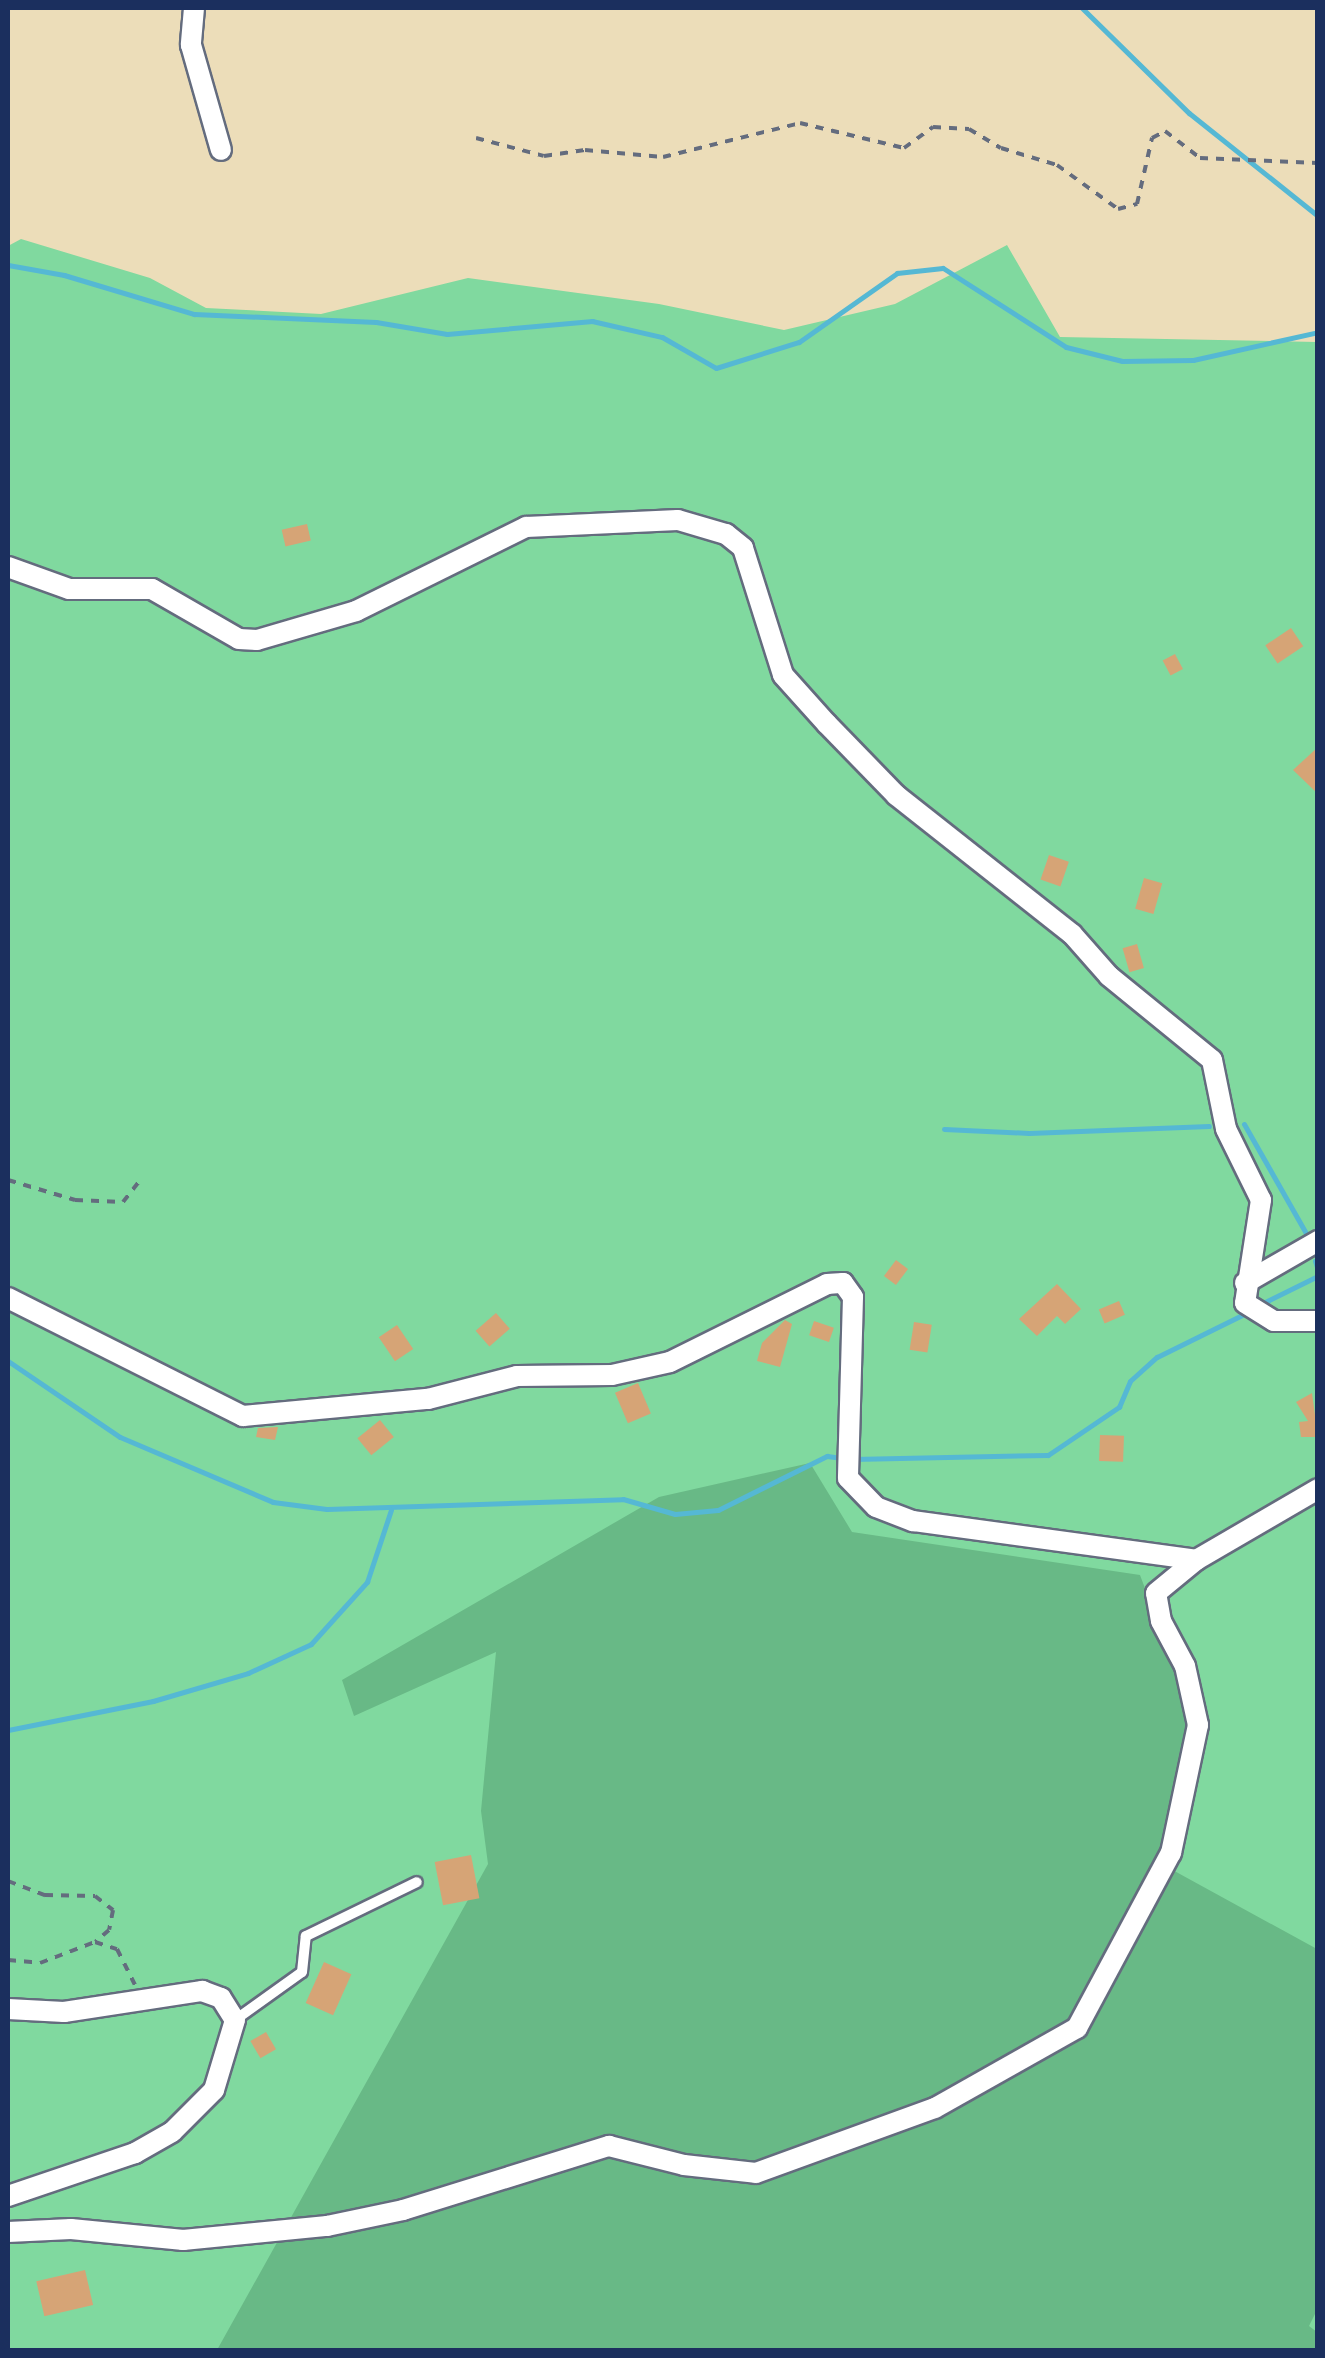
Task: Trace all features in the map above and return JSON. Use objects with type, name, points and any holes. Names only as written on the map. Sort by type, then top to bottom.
[{"type":"street","points":[[194,8],[192,45],[221,150]]},
{"type":"street","points":[[8,567],[69,589],[152,589],[239,638],[257,640],[356,611],[526,527],[678,520],[726,534],[743,548],[783,675],[826,724],[896,796],[1072,934],[1109,976],[1212,1060],[1226,1129],[1262,1200],[1263,1223],[1244,1283],[1244,1303],[1260,1317],[1318,1321]]},
{"type":"street","points":[[1244,1283],[1318,1241]]},
{"type":"street","points":[[8,1298],[243,1416],[428,1399],[517,1376],[612,1375],[670,1362],[826,1284],[843,1283],[854,1297],[848,1478],[876,1507],[912,1521],[1196,1560]]},
{"type":"street","points":[[8,2232],[116,2231],[183,2240],[327,2226],[403,2210],[609,2146],[684,2165],[756,2174],[935,2108],[1077,2028],[1171,1853],[1198,1726],[1185,1666],[1161,1621],[1156,1593],[1196,1560],[1318,1489]]},
{"type":"street","points":[[8,2008],[64,2012],[202,1991],[221,1998],[234,2020],[214,2090],[172,2132],[135,2153],[8,2196]]},
{"type":"lane","points":[[234,2020],[302,1972],[306,1936],[417,1882]]},
{"type":"path","points":[[476,138],[544,156],[585,150],[663,157],[800,123],[904,148],[934,127],[969,129],[1001,148],[1057,165],[1118,209],[1137,204],[1152,138],[1165,131],[1200,158],[1318,164]]},
{"type":"path","points":[[8,1180],[75,1200],[123,1202],[140,1180]]},
{"type":"path","points":[[8,1881],[45,1895],[95,1896],[113,1910],[109,1930],[95,1942],[40,1964],[8,1960]]},
{"type":"path","points":[[95,1942],[117,1949],[143,2003]]},
{"type":"green space","points":[[21,239],[150,278],[206,308],[321,314],[468,278],[659,304],[784,330],[895,304],[1007,245],[1060,337],[1317,342],[1317,2350],[8,2350],[8,246]]},
{"type":"green space","points":[[810,1463],[852,1532],[1140,1575],[1186,1698],[1192,1744],[1158,1862],[1317,1949],[1318,2308],[1309,2326],[1317,2332],[1317,2350],[217,2350],[488,1864],[481,1811],[496,1652],[354,1716],[342,1680],[659,1497]]},
{"type":"building","points":[[307,524],[311,541],[285,546],[282,530]]},
{"type":"building","points":[[1291,628],[1303,646],[1278,664],[1265,645]]},
{"type":"building","points":[[1175,654],[1183,669],[1171,676],[1163,661]]},
{"type":"building","points":[[1318,747],[1318,794],[1293,770]]},
{"type":"building","points":[[1049,855],[1069,862],[1060,886],[1041,880]]},
{"type":"building","points":[[1144,878],[1162,883],[1153,914],[1135,909]]},
{"type":"building","points":[[1137,944],[1144,968],[1129,972],[1123,948]]},
{"type":"building","points":[[896,1260],[908,1269],[896,1285],[884,1276]]},
{"type":"building","points":[[1057,1284],[1081,1309],[1065,1324],[1057,1316],[1037,1336],[1019,1319]]},
{"type":"building","points":[[1119,1301],[1125,1315],[1105,1323],[1099,1310]]},
{"type":"building","points":[[496,1313],[510,1329],[489,1347],[476,1331]]},
{"type":"building","points":[[785,1320],[792,1324],[780,1367],[757,1361],[762,1343]]},
{"type":"building","points":[[814,1321],[834,1328],[829,1342],[809,1335]]},
{"type":"building","points":[[914,1322],[932,1325],[927,1352],[910,1350]]},
{"type":"building","points":[[397,1325],[413,1349],[395,1361],[379,1337]]},
{"type":"building","points":[[638,1383],[651,1413],[628,1423],[615,1393]]},
{"type":"building","points":[[1312,1393],[1318,1437],[1301,1437],[1299,1422],[1308,1421],[1296,1402]]},
{"type":"building","points":[[380,1420],[394,1437],[371,1455],[357,1438]]},
{"type":"building","points":[[278,1427],[275,1440],[256,1437],[258,1428]]},
{"type":"building","points":[[1100,1435],[1124,1436],[1123,1462],[1099,1461]]},
{"type":"building","points":[[471,1855],[479,1898],[443,1905],[435,1862]]},
{"type":"building","points":[[324,1962],[351,1974],[333,2015],[306,2003]]},
{"type":"building","points":[[266,2032],[276,2049],[260,2058],[250,2041]]},
{"type":"building","points":[[85,2270],[93,2305],[44,2316],[36,2281]]},
{"type":"waterway","points":[[1082,8],[1189,113],[1318,216]]},
{"type":"waterway","points":[[8,265],[64,275],[194,314],[376,322],[447,334],[592,321],[662,337],[716,368],[799,342],[897,273],[943,268],[1066,347],[1122,361],[1193,360],[1318,332]]},
{"type":"waterway","points":[[1244,1124],[1306,1233]]},
{"type":"waterway","points":[[944,1129],[1029,1133],[1209,1126]]},
{"type":"waterway","points":[[1315,1261],[1318,1270]]},
{"type":"waterway","points":[[1259,1305],[1318,1276]]},
{"type":"waterway","points":[[853,1459],[1048,1455],[1119,1407],[1130,1381],[1157,1357],[1250,1311]]},
{"type":"waterway","points":[[8,1361],[120,1437],[273,1502],[327,1509],[623,1499],[675,1514],[718,1510],[827,1456],[842,1458]]},
{"type":"waterway","points":[[8,1730],[153,1701],[248,1673],[311,1644],[367,1582],[391,1510]]}]
